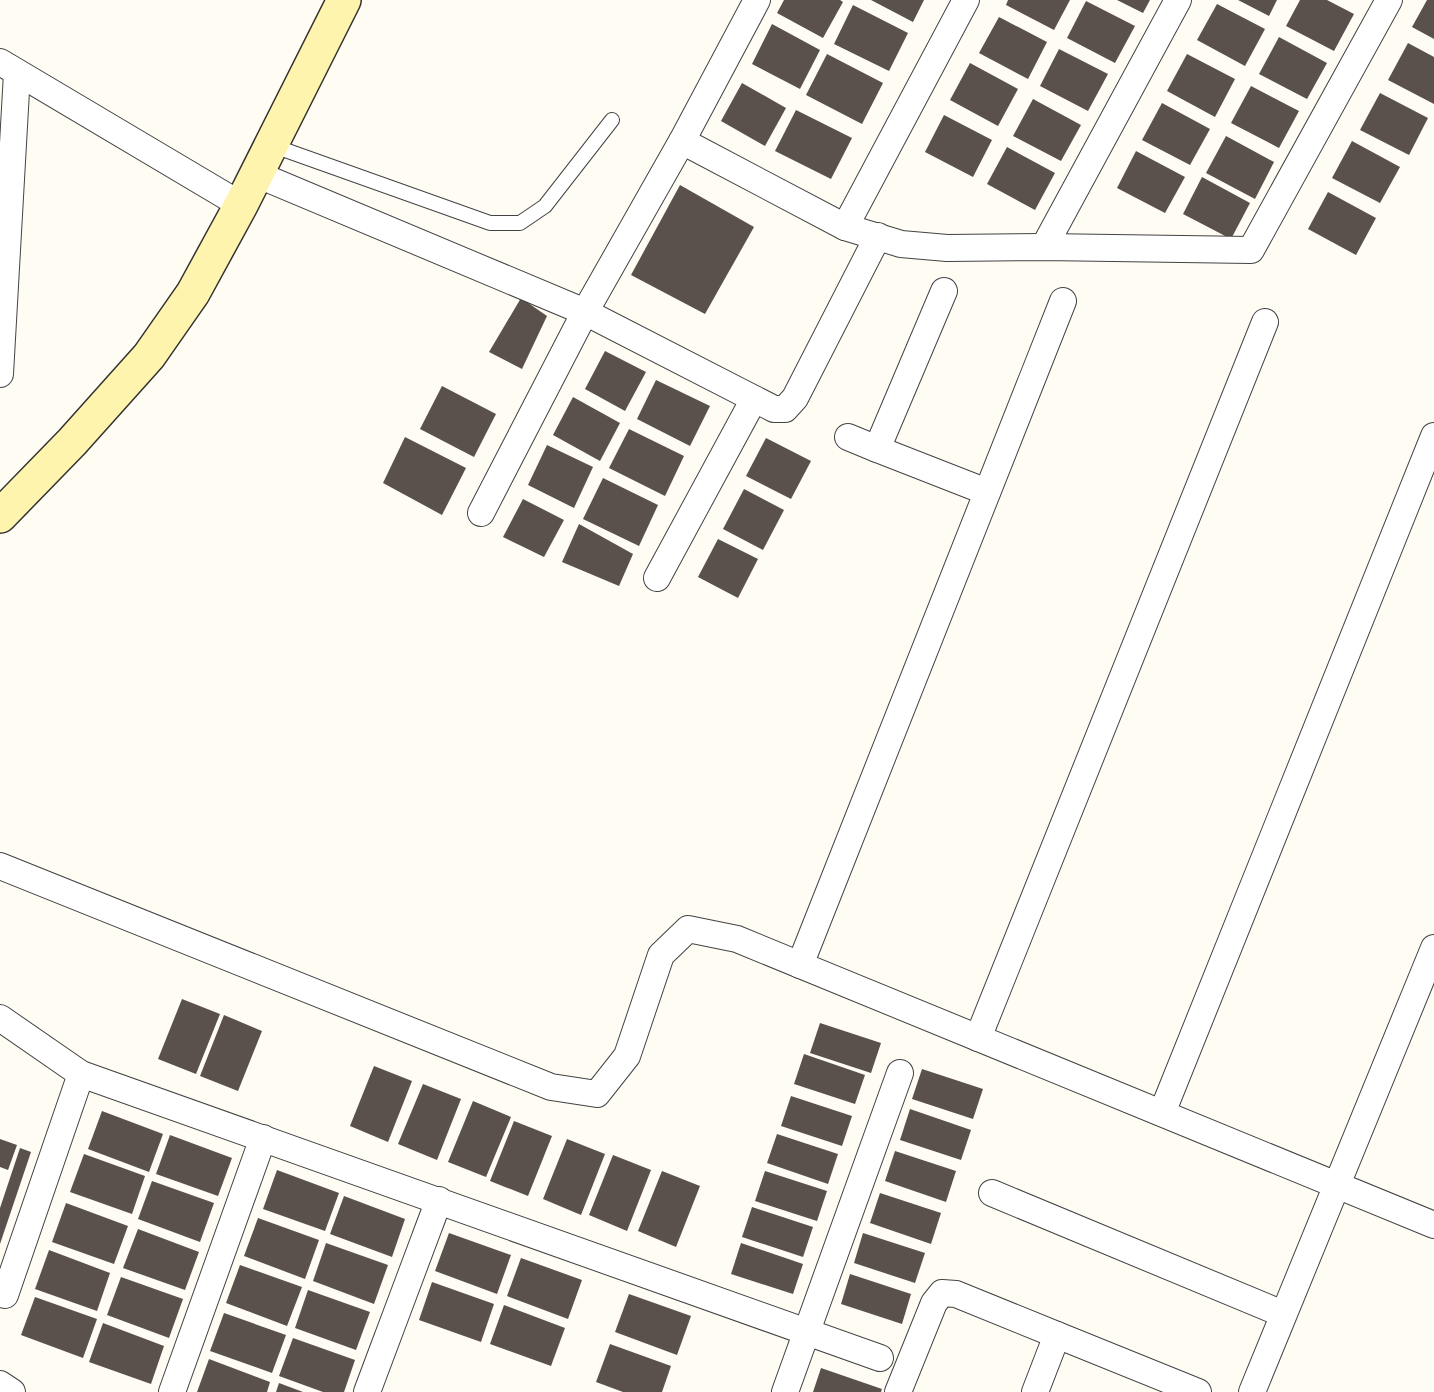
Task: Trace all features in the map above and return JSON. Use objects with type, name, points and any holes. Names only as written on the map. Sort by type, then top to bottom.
[{"type":"main road","points":[[0,516],[72,442],[149,356],[193,293],[242,206],[344,0]]},
{"type":"street","points":[[481,513],[585,312],[682,141],[757,0]]},
{"type":"street","points":[[845,227],[966,0]]},
{"type":"street","points":[[1044,247],[1178,0]]},
{"type":"street","points":[[682,141],[845,227],[901,244],[947,248],[1251,250],[1389,0]]},
{"type":"street","points":[[0,100],[8,68]]},
{"type":"street","points":[[8,68],[242,206]]},
{"type":"street","points":[[0,374],[8,68]]},
{"type":"street","points":[[256,174],[585,312],[774,409],[785,409],[795,398],[878,236]]},
{"type":"street","points":[[877,449],[944,291]]},
{"type":"street","points":[[800,965],[1063,301]]},
{"type":"street","points":[[978,1038],[1265,322]]},
{"type":"street","points":[[657,578],[754,399]]},
{"type":"street","points":[[1162,1113],[1434,436]]},
{"type":"street","points":[[848,438],[987,492]]},
{"type":"street","points":[[0,866],[551,1087],[597,1094],[627,1056],[661,955],[688,929],[736,939],[1434,1225]]},
{"type":"street","points":[[1252,1392],[1434,948]]},
{"type":"street","points":[[0,1018],[81,1074],[880,1358]]},
{"type":"street","points":[[784,1392],[900,1073]]},
{"type":"street","points":[[5,1295],[81,1074]]},
{"type":"street","points":[[172,1392],[263,1138]]},
{"type":"street","points":[[992,1193],[1283,1314]]},
{"type":"street","points":[[367,1392],[439,1200]]},
{"type":"street","points":[[898,1392],[934,1303],[942,1293],[956,1294],[1198,1392]]},
{"type":"street","points":[[1035,1392],[1057,1335]]},
{"type":"street","points":[[0,1384],[12,1392]]},
{"type":"lane","points":[[271,145],[490,223],[520,223],[545,206],[612,120]]},
{"type":"building","points":[[784,0],[840,0],[843,2],[823,38],[777,13]]},
{"type":"building","points":[[871,0],[924,0],[913,22]]},
{"type":"building","points":[[1008,0],[1070,0],[1054,30],[1006,5]]},
{"type":"building","points":[[1117,0],[1150,0],[1143,13]]},
{"type":"building","points":[[1238,0],[1277,0],[1269,16]]},
{"type":"building","points":[[1300,0],[1327,0],[1354,14],[1334,51],[1286,26]]},
{"type":"building","points":[[1427,0],[1434,0],[1434,39],[1412,27]]},
{"type":"building","points":[[1086,1],[1135,26],[1115,63],[1067,38]]},
{"type":"building","points":[[1217,4],[1265,29],[1245,66],[1197,40]]},
{"type":"building","points":[[853,5],[908,33],[889,71],[834,44]]},
{"type":"building","points":[[999,17],[1047,42],[1028,79],[979,53]]},
{"type":"building","points":[[772,24],[820,50],[800,89],[752,64]]},
{"type":"building","points":[[1279,37],[1327,63],[1307,99],[1259,74]]},
{"type":"building","points":[[1408,43],[1434,57],[1434,104],[1388,80]]},
{"type":"building","points":[[1059,49],[1108,74],[1088,111],[1040,86]]},
{"type":"building","points":[[827,54],[883,83],[862,124],[806,95]]},
{"type":"building","points":[[1187,54],[1235,79],[1215,117],[1167,91]]},
{"type":"building","points":[[970,63],[1018,89],[998,126],[950,100]]},
{"type":"building","points":[[742,83],[786,108],[765,146],[721,121]]},
{"type":"building","points":[[1251,86],[1299,111],[1279,148],[1231,123]]},
{"type":"building","points":[[1380,93],[1428,118],[1409,155],[1360,130]]},
{"type":"building","points":[[1033,99],[1081,125],[1061,161],[1013,136]]},
{"type":"building","points":[[1162,103],[1210,129],[1190,165],[1142,140]]},
{"type":"building","points":[[796,110],[852,138],[831,179],[775,151]]},
{"type":"building","points":[[944,115],[992,140],[973,177],[925,152]]},
{"type":"building","points":[[1226,136],[1274,162],[1255,199],[1206,173]]},
{"type":"building","points":[[1352,141],[1400,167],[1380,203],[1332,178]]},
{"type":"building","points":[[1007,147],[1055,173],[1035,210],[987,184]]},
{"type":"building","points":[[1136,151],[1185,177],[1165,213],[1117,188]]},
{"type":"building","points":[[1202,177],[1250,203],[1231,239],[1183,214]]},
{"type":"building","points":[[680,185],[754,227],[705,314],[631,275]]},
{"type":"building","points":[[1328,192],[1376,218],[1356,255],[1308,229]]},
{"type":"building","points":[[521,298],[547,316],[522,369],[489,352]]},
{"type":"building","points":[[605,351],[646,372],[625,411],[585,389]]},
{"type":"building","points":[[656,380],[710,406],[690,446],[637,419]]},
{"type":"building","points":[[442,386],[496,414],[474,457],[420,429]]},
{"type":"building","points":[[573,397],[620,423],[600,461],[553,435]]},
{"type":"building","points":[[629,429],[684,456],[665,496],[609,468]]},
{"type":"building","points":[[405,437],[466,468],[442,515],[383,483]]},
{"type":"building","points":[[766,438],[811,461],[791,499],[746,476]]},
{"type":"building","points":[[547,445],[593,467],[574,508],[528,485]]},
{"type":"building","points":[[603,478],[658,505],[639,546],[583,519]]},
{"type":"building","points":[[744,489],[784,510],[763,550],[723,529]]},
{"type":"building","points":[[523,499],[564,520],[544,557],[503,537]]},
{"type":"building","points":[[579,524],[633,554],[619,586],[562,562]]},
{"type":"building","points":[[718,539],[758,559],[738,598],[698,577]]},
{"type":"building","points":[[182,999],[220,1014],[196,1074],[158,1059]]},
{"type":"building","points":[[224,1015],[262,1031],[238,1091],[200,1076]]},
{"type":"building","points":[[820,1023],[881,1043],[871,1073],[810,1053]]},
{"type":"building","points":[[804,1054],[865,1075],[855,1104],[794,1084]]},
{"type":"building","points":[[374,1066],[412,1081],[388,1142],[350,1126]]},
{"type":"building","points":[[922,1069],[983,1089],[973,1119],[912,1099]]},
{"type":"building","points":[[423,1084],[461,1099],[437,1160],[398,1144]]},
{"type":"building","points":[[791,1096],[852,1116],[842,1146],[781,1126]]},
{"type":"building","points":[[473,1101],[511,1117],[486,1177],[448,1162]]},
{"type":"building","points":[[910,1109],[971,1130],[961,1160],[900,1140]]},
{"type":"building","points":[[102,1111],[163,1134],[149,1172],[88,1149]]},
{"type":"building","points":[[514,1121],[552,1136],[528,1196],[490,1181]]},
{"type":"building","points":[[777,1134],[838,1154],[828,1184],[767,1163]]},
{"type":"building","points":[[170,1135],[232,1158],[218,1196],[156,1174]]},
{"type":"building","points":[[0,1139],[17,1145],[8,1170],[0,1167]]},
{"type":"building","points":[[567,1139],[605,1154],[581,1215],[543,1199]]},
{"type":"building","points":[[20,1148],[31,1152],[0,1244],[0,1208]]},
{"type":"building","points":[[895,1151],[956,1171],[946,1202],[885,1181]]},
{"type":"building","points":[[84,1154],[145,1176],[132,1214],[70,1192]]},
{"type":"building","points":[[613,1155],[651,1170],[627,1231],[589,1215]]},
{"type":"building","points":[[277,1170],[339,1193],[325,1231],[263,1209]]},
{"type":"building","points":[[662,1171],[700,1186],[676,1247],[638,1231]]},
{"type":"building","points":[[765,1171],[827,1191],[817,1221],[755,1201]]},
{"type":"building","points":[[152,1181],[214,1203],[200,1242],[138,1219]]},
{"type":"building","points":[[880,1193],[941,1213],[931,1244],[870,1223]]},
{"type":"building","points":[[344,1196],[405,1219],[392,1257],[330,1234]]},
{"type":"building","points":[[66,1203],[128,1226],[114,1264],[52,1242]]},
{"type":"building","points":[[752,1207],[813,1227],[803,1257],[742,1237]]},
{"type":"building","points":[[258,1218],[319,1240],[305,1279],[244,1256]]},
{"type":"building","points":[[138,1229],[199,1252],[185,1290],[123,1268]]},
{"type":"building","points":[[449,1233],[511,1255],[497,1294],[435,1271]]},
{"type":"building","points":[[863,1233],[925,1253],[915,1283],[854,1263]]},
{"type":"building","points":[[326,1243],[388,1265],[374,1304],[313,1281]]},
{"type":"building","points":[[741,1243],[803,1264],[793,1294],[731,1274]]},
{"type":"building","points":[[49,1250],[110,1273],[97,1311],[35,1289]]},
{"type":"building","points":[[521,1258],[582,1280],[568,1319],[507,1296]]},
{"type":"building","points":[[240,1265],[302,1287],[287,1326],[226,1303]]},
{"type":"building","points":[[850,1274],[911,1294],[902,1324],[841,1304]]},
{"type":"building","points":[[121,1277],[183,1299],[169,1338],[107,1315]]},
{"type":"building","points":[[432,1282],[494,1304],[481,1342],[419,1320]]},
{"type":"building","points":[[308,1290],[370,1312],[356,1350],[295,1328]]},
{"type":"building","points":[[629,1294],[691,1316],[677,1355],[615,1332]]},
{"type":"building","points":[[35,1297],[97,1319],[83,1358],[21,1335]]},
{"type":"building","points":[[504,1305],[565,1328],[551,1366],[490,1344]]},
{"type":"building","points":[[224,1313],[286,1335],[272,1373],[210,1351]]},
{"type":"building","points":[[103,1323],[164,1346],[151,1384],[89,1362]]},
{"type":"building","points":[[293,1338],[355,1360],[344,1392],[323,1392],[279,1376]]},
{"type":"building","points":[[610,1344],[671,1366],[662,1392],[623,1392],[596,1382]]},
{"type":"building","points":[[209,1359],[270,1382],[267,1392],[197,1392]]},
{"type":"building","points":[[821,1368],[882,1389],[881,1392],[813,1392]]},
{"type":"building","points":[[279,1383],[303,1392],[276,1392]]}]
